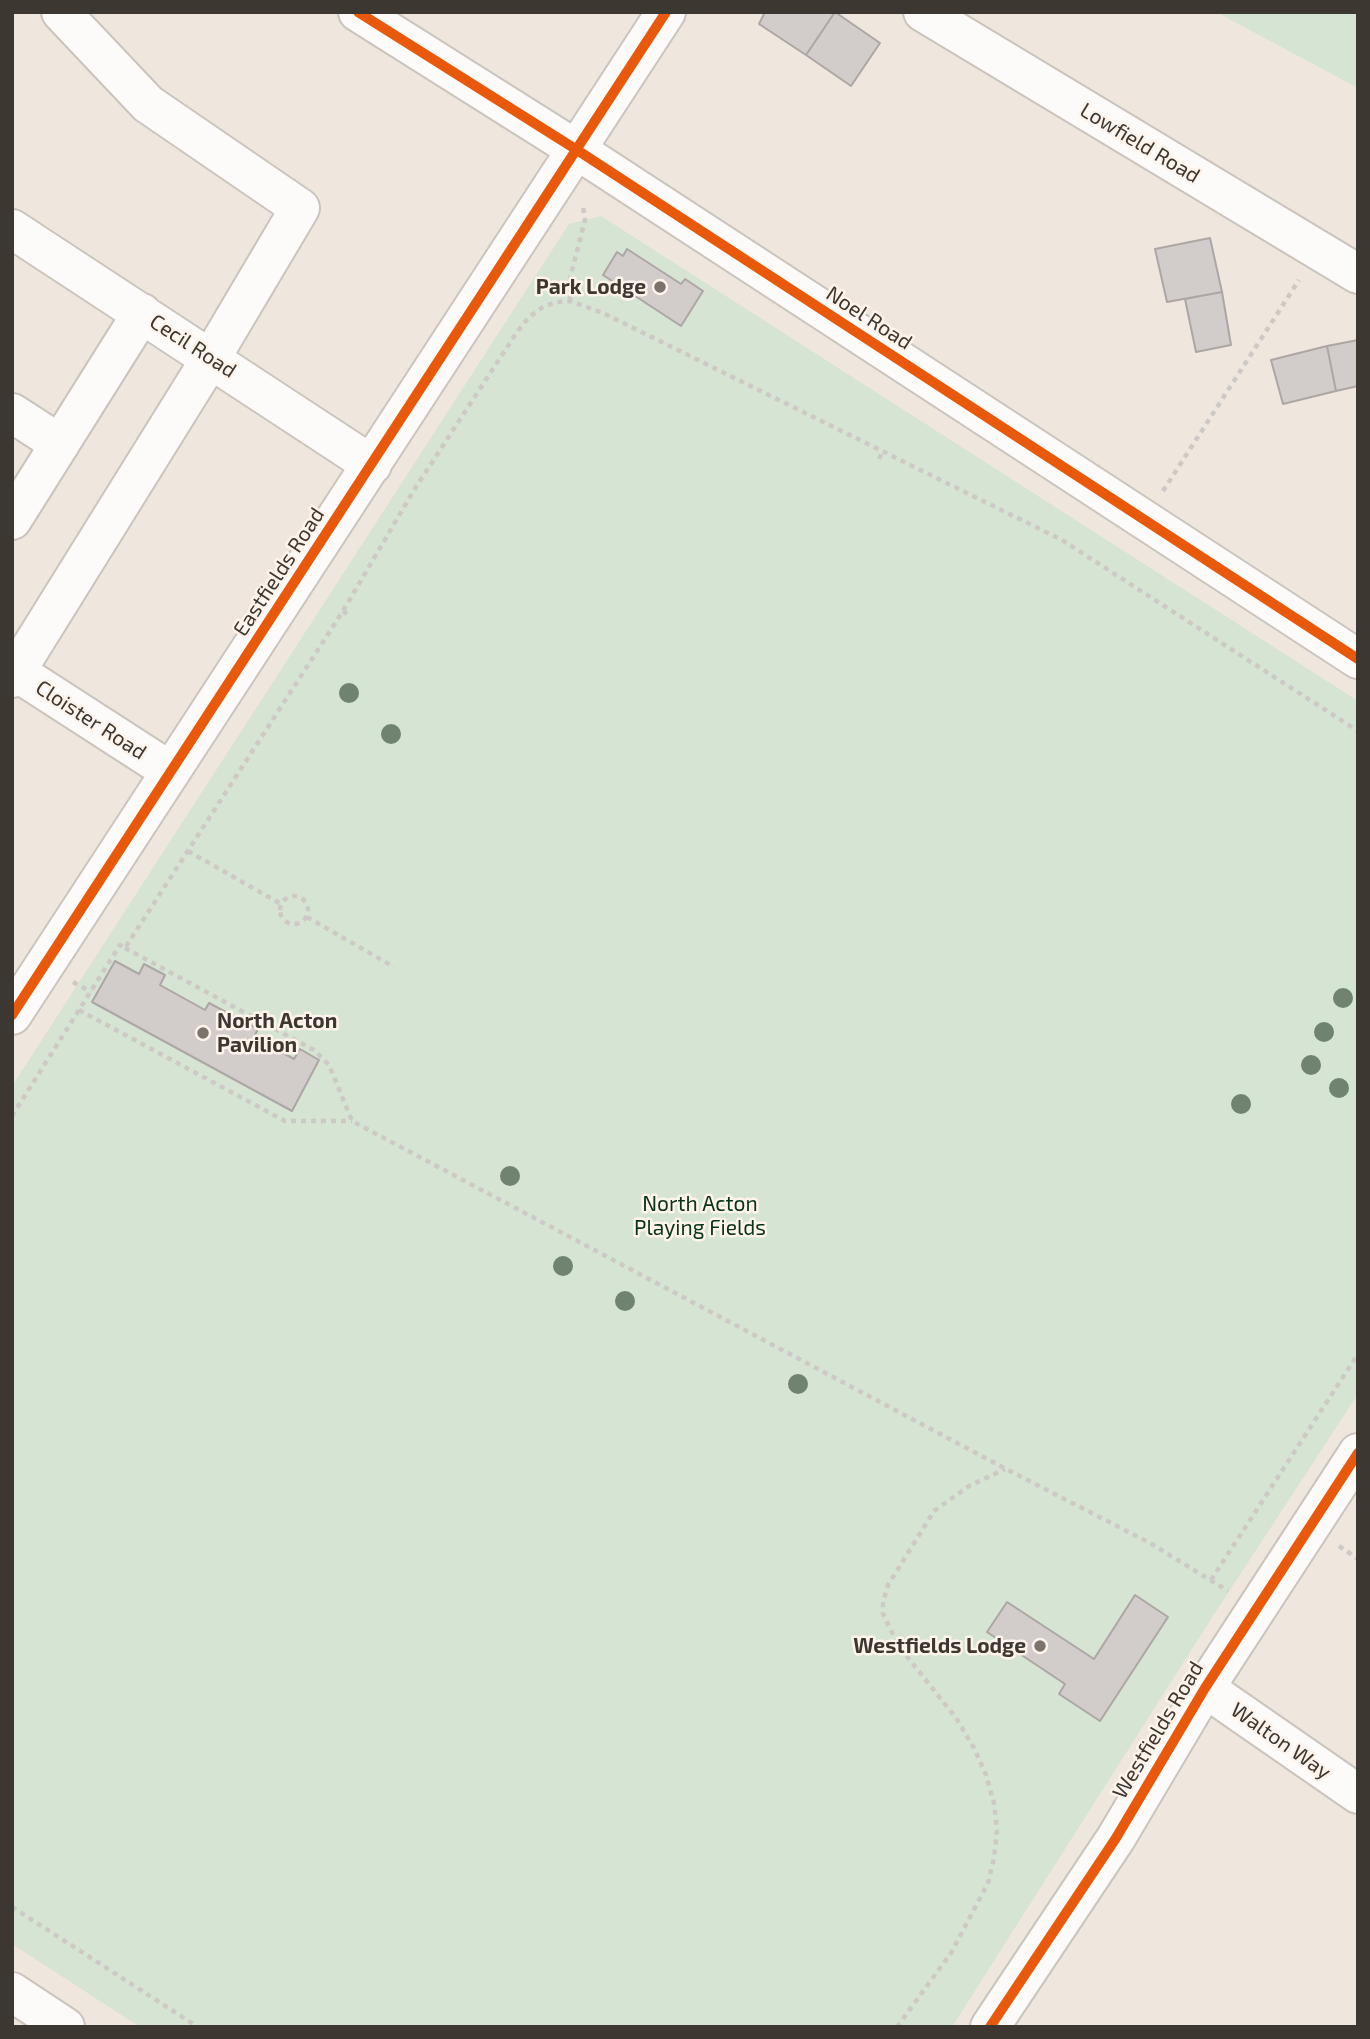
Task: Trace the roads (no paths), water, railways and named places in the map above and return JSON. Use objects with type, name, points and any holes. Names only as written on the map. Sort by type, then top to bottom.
[{"type":"street","points":[[14,672],[211,358],[300,208],[148,104],[61,12]]},
{"type":"street","name":"Noel Road","points":[[358,12],[578,150],[1358,659]]},
{"type":"street","points":[[578,150],[666,12]]},
{"type":"street","name":"Lowfield Road","points":[[923,12],[1358,274]]},
{"type":"street","name":"Eastfields Road","points":[[12,1015],[578,150]]},
{"type":"street","name":"Cecil Road","points":[[12,229],[372,465]]},
{"type":"street","points":[[12,520],[142,313]]},
{"type":"street","points":[[12,413],[60,444]]},
{"type":"street","name":"Cloister Road","points":[[14,672],[170,771]]},
{"type":"street","name":"Westfields Road","points":[[990,2027],[1116,1838],[1205,1688],[1358,1453]]},
{"type":"street","name":"Walton Way","points":[[1205,1688],[1358,1794]]},
{"type":"street","points":[[12,1992],[65,2027]]},
{"type":"place","name":"Park Lodge","points":[[660,287]]},
{"type":"place","name":"North Acton Pavilion","points":[[203,1033]]},
{"type":"place","name":"Westfields Lodge","points":[[1040,1646]]},
{"type":"park label","name":"North Acton Playing Fields","points":[[700,1216]]}]
